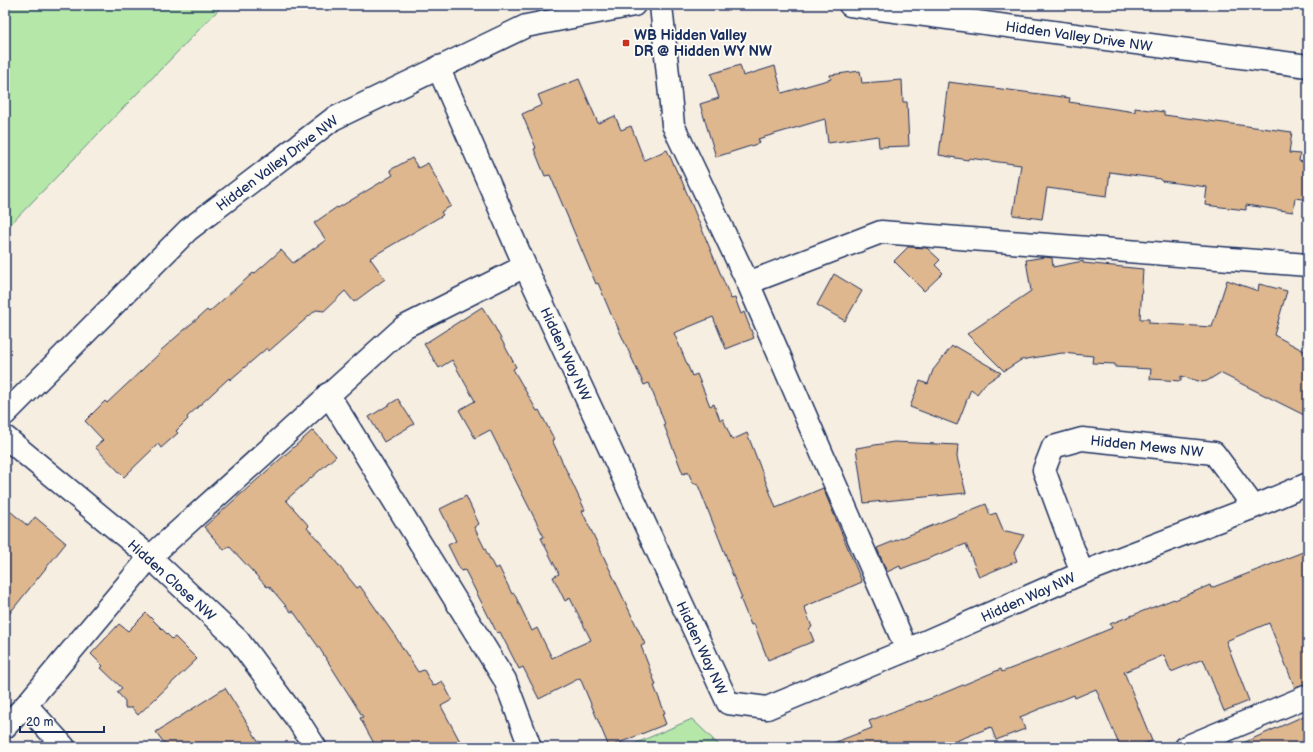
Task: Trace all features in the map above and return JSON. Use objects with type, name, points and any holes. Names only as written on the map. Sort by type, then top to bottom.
[{"type":"street","name":"Hidden Valley Drive NW","points":[[5,414],[188,230],[333,119],[438,67],[526,26],[634,5]]},
{"type":"street","points":[[661,5],[673,125],[748,283],[908,650]]},
{"type":"street","name":"Hidden Valley Drive NW","points":[[850,5],[1308,66]]},
{"type":"street","name":"Hidden Way NW","points":[[438,67],[525,266],[728,703],[767,708],[908,650],[1082,573],[1254,507],[1308,484]]},
{"type":"street","points":[[748,283],[881,232],[1308,266]]},
{"type":"street","points":[[5,726],[26,705],[150,558],[404,326],[525,266]]},
{"type":"street","points":[[328,394],[505,680],[530,747]]},
{"type":"street","name":"Hidden Close NW","points":[[5,437],[150,558],[238,640],[299,722],[315,747]]},
{"type":"street","name":"Hidden Mews NW","points":[[1082,573],[1044,470],[1053,447],[1082,439],[1214,453],[1254,507]]},
{"type":"street","points":[[1186,747],[1308,696]]},
{"type":"street","points":[[26,705],[64,747]]},
{"type":"green space","points":[[5,5],[223,5],[5,230]]},
{"type":"green space","points":[[692,719],[721,747],[627,747]]},
{"type":"building","points":[[740,65],[743,76],[775,66],[782,93],[831,79],[830,75],[860,71],[862,83],[902,80],[903,102],[907,102],[909,146],[879,147],[878,136],[828,143],[825,119],[758,139],[760,143],[716,157],[700,104],[719,98],[711,74]]},
{"type":"building","points":[[579,79],[598,123],[615,116],[621,130],[631,126],[644,160],[667,150],[679,174],[731,299],[735,298],[741,314],[744,312],[754,338],[726,349],[713,317],[674,333],[692,376],[697,374],[710,406],[714,404],[720,420],[723,419],[732,440],[747,433],[776,508],[823,488],[862,582],[804,607],[812,627],[809,629],[814,641],[768,660],[754,624],[751,625],[740,598],[742,598],[698,485],[693,483],[688,472],[683,474],[649,383],[644,385],[598,283],[596,284],[550,175],[545,176],[534,149],[536,148],[522,114],[542,105],[538,95]]},
{"type":"building","points":[[948,82],[1070,98],[1069,102],[1135,112],[1135,108],[1164,112],[1164,115],[1292,132],[1289,153],[1300,154],[1299,161],[1308,163],[1308,200],[1295,198],[1293,212],[1246,205],[1246,210],[1205,205],[1207,187],[1110,172],[1107,196],[1047,188],[1042,219],[1013,215],[1021,165],[969,158],[968,160],[939,155]]},
{"type":"building","points":[[412,158],[418,168],[428,163],[451,206],[441,212],[443,215],[370,258],[385,279],[354,302],[345,291],[324,311],[316,310],[269,351],[267,348],[230,380],[229,378],[187,417],[188,419],[176,431],[178,433],[161,448],[158,444],[124,477],[95,447],[103,440],[85,421],[105,401],[107,403],[160,353],[159,352],[207,310],[209,312],[281,250],[293,263],[326,240],[314,223],[337,207],[338,208],[393,175],[390,170]]},
{"type":"building","points":[[908,247],[927,248],[940,260],[935,265],[943,273],[924,291],[894,261]]},
{"type":"building","points":[[1045,257],[1052,258],[1053,267],[1083,261],[1083,263],[1143,269],[1140,319],[1149,319],[1149,323],[1212,327],[1227,280],[1258,291],[1259,284],[1287,291],[1274,335],[1304,351],[1308,355],[1308,417],[1220,373],[1207,381],[1202,382],[1181,376],[1181,381],[1150,379],[1151,369],[1115,367],[1115,364],[1092,363],[1093,356],[1062,353],[1021,360],[1004,371],[967,334],[1031,291],[1026,260]]},
{"type":"building","points":[[834,274],[862,291],[845,321],[817,305]]},
{"type":"building","points":[[482,307],[492,322],[516,367],[513,369],[537,411],[539,410],[554,439],[552,440],[585,510],[582,511],[645,644],[641,646],[656,685],[654,686],[665,713],[662,714],[666,724],[609,747],[580,678],[539,699],[523,667],[519,669],[500,632],[497,633],[465,570],[461,571],[448,545],[456,541],[440,509],[466,496],[479,524],[474,527],[495,569],[499,567],[512,594],[514,593],[532,631],[537,628],[552,658],[591,640],[570,598],[565,601],[553,577],[559,574],[541,538],[544,537],[490,430],[475,438],[459,410],[475,401],[452,360],[439,368],[424,344]]},
{"type":"building","points":[[952,346],[954,348],[955,346],[1001,373],[985,384],[977,394],[971,389],[957,425],[910,407],[920,381],[928,384],[933,370]]},
{"type":"building","points":[[398,399],[414,424],[384,442],[369,417]]},
{"type":"building","points":[[313,430],[336,456],[286,500],[309,526],[307,528],[357,588],[360,586],[418,672],[424,670],[433,686],[442,681],[452,700],[441,706],[463,747],[376,747],[360,718],[363,717],[320,649],[293,611],[291,612],[269,586],[267,587],[229,546],[224,550],[204,527]]},
{"type":"building","points":[[894,442],[958,445],[957,457],[966,493],[864,503],[856,448]]},
{"type":"building","points":[[986,504],[990,515],[996,513],[1004,532],[1006,531],[1024,535],[1014,553],[1017,561],[979,577],[966,544],[901,569],[900,566],[887,572],[877,548]]},
{"type":"building","points":[[5,507],[28,526],[35,517],[66,543],[5,619]]},
{"type":"building","points":[[1308,550],[1308,684],[1295,688],[1269,623],[1226,641],[1249,701],[1224,711],[1203,659],[1171,672],[1164,655],[1124,672],[1152,741],[1136,747],[1120,747],[1096,689],[1075,698],[1074,695],[1020,717],[1025,729],[996,740],[991,727],[941,747],[828,747],[828,745],[872,728],[869,721],[920,701],[932,698],[1001,669],[1002,672],[1059,650],[1112,628],[1110,624],[1174,599],[1175,600],[1210,585],[1211,588]]},
{"type":"building","points":[[146,613],[172,639],[175,637],[197,659],[138,715],[132,708],[125,708],[125,701],[117,692],[122,688],[101,668],[103,666],[91,654],[119,624],[128,631]]},
{"type":"building","points":[[225,688],[262,747],[167,747],[156,732]]},
{"type":"building","points":[[1308,710],[1308,747],[1234,747],[1306,715],[1305,711]]},
{"type":"place","name":"WB Hidden Valley DR @ Hidden WY NW","points":[[626,43]]}]
